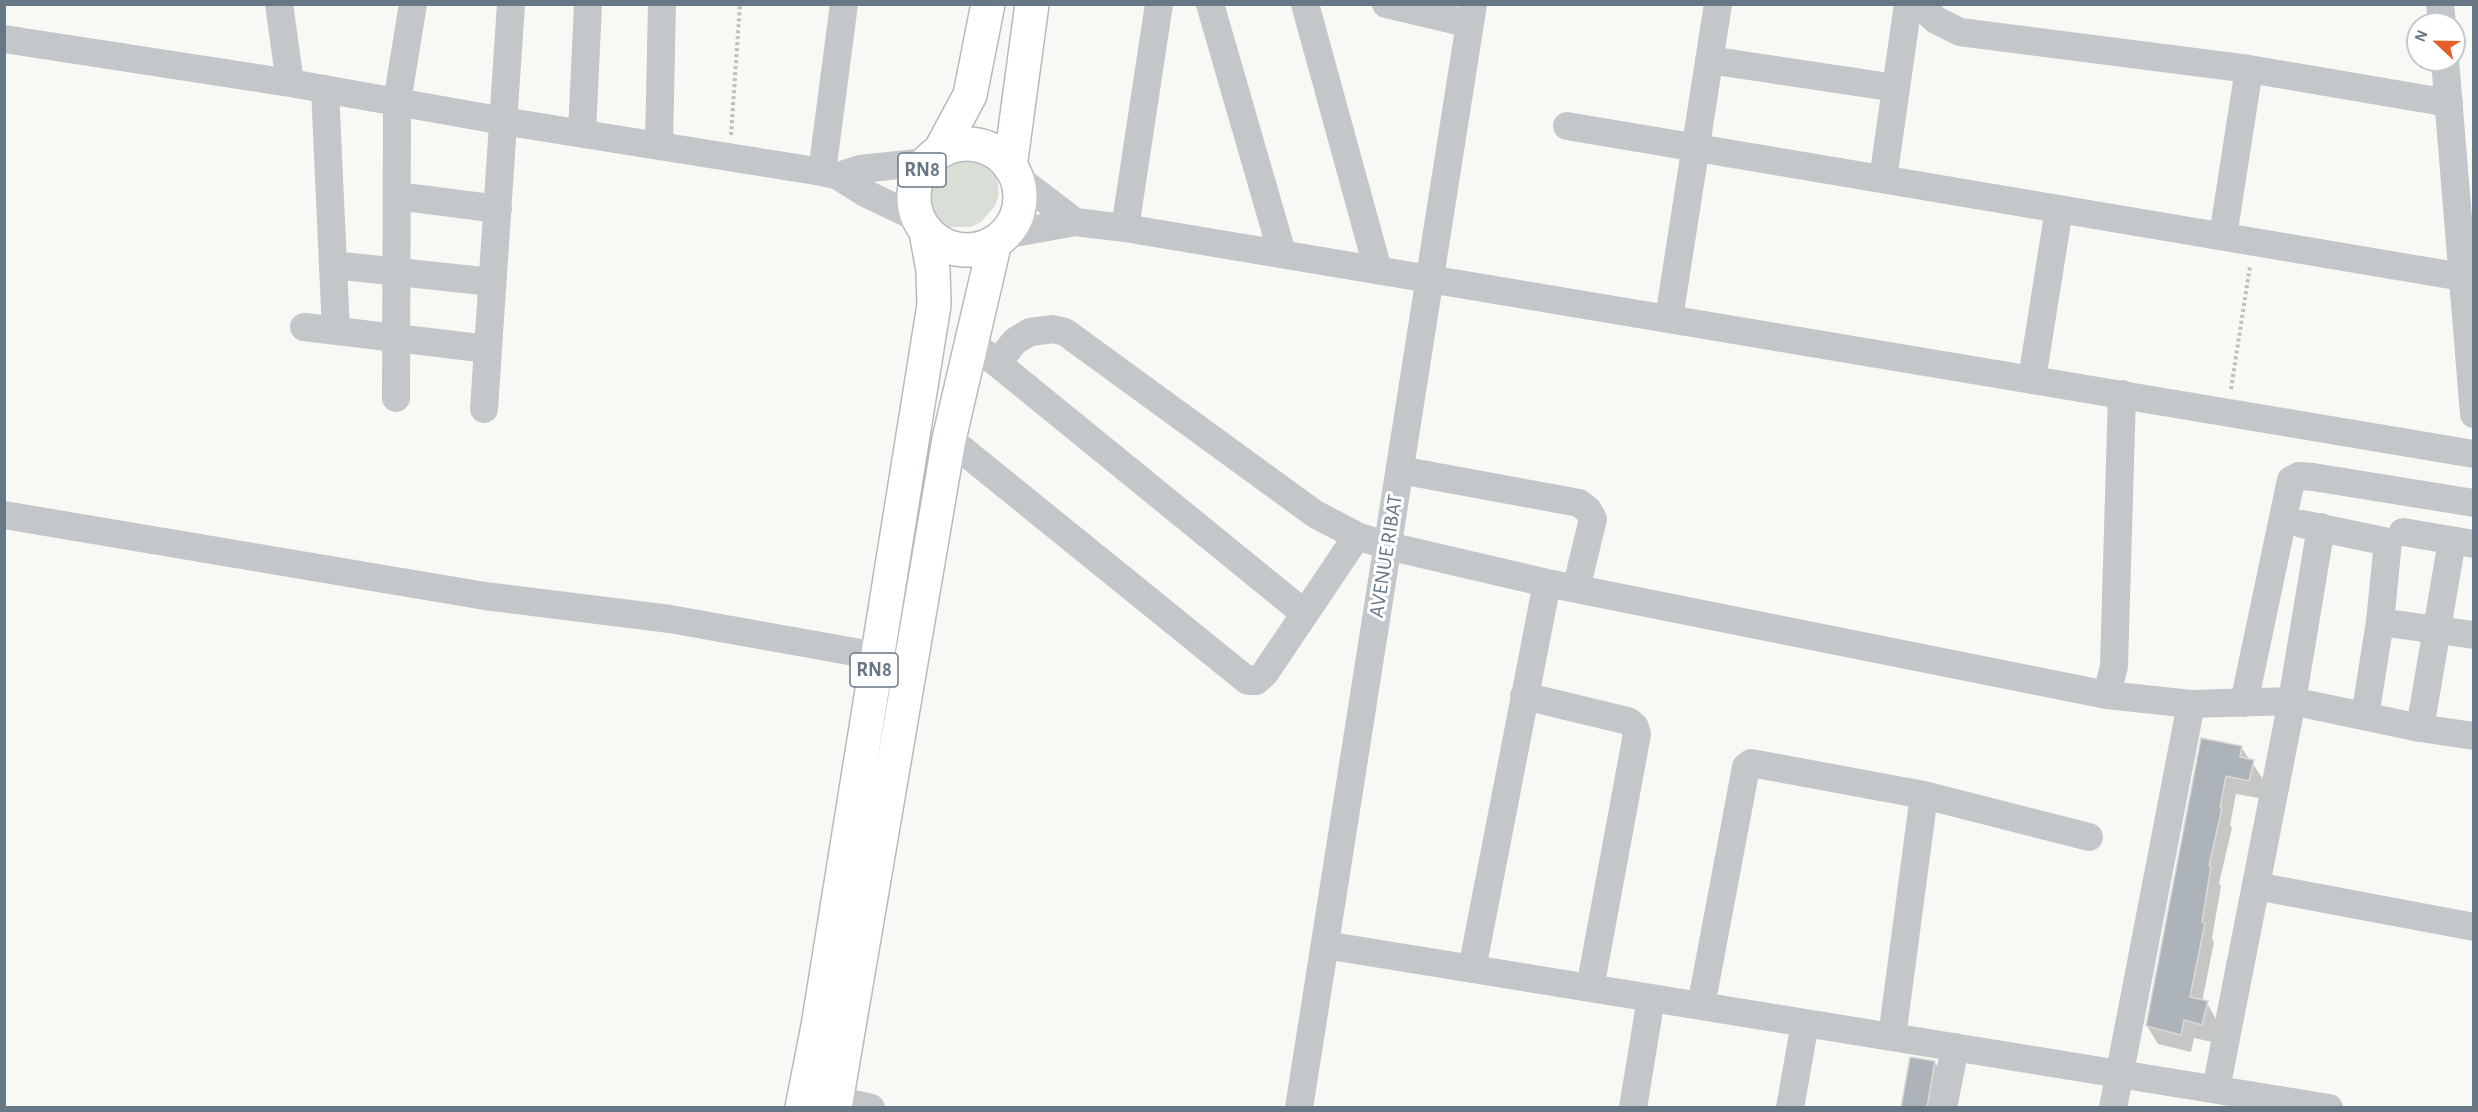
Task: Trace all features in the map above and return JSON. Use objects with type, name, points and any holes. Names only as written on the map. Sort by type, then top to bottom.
[{"type":"main road","name":"RN8","points":[[802,1107],[818,1026],[934,305],[933,270],[914,203],[914,188],[919,174],[933,156],[970,95],[988,4]]},
{"type":"main road","name":"RN8","points":[[1013,172],[1032,4]]},
{"type":"main road","name":"RN8","points":[[836,1104],[948,439],[970,343],[999,239],[1017,214],[1019,189],[1013,172],[991,149],[978,145],[952,146],[933,156]]},
{"type":"main road","points":[[922,225],[934,240],[954,249],[975,250],[999,239]]},
{"type":"street","points":[[279,4],[290,83]]},
{"type":"street","points":[[396,398],[397,102],[413,4]]},
{"type":"street","points":[[484,409],[511,4]]},
{"type":"street","points":[[582,133],[588,4]]},
{"type":"street","points":[[659,145],[662,4]]},
{"type":"street","points":[[830,174],[844,4]]},
{"type":"street","points":[[1125,228],[1159,4]]},
{"type":"street","points":[[1210,4],[1282,253]]},
{"type":"street","points":[[1305,4],[1378,270]]},
{"type":"street","points":[[1386,4],[1472,14]]},
{"type":"street","points":[[1669,318],[1718,4]]},
{"type":"street","points":[[1883,179],[1908,4]]},
{"type":"street","points":[[1918,4],[1936,20],[1960,32],[2249,69],[2458,119]]},
{"type":"street","name":"AVENUE RIBAT","points":[[1299,1107],[1472,14]]},
{"type":"street","points":[[4,39],[290,83],[503,121],[830,174],[922,225]]},
{"type":"street","points":[[1709,60],[1896,88]]},
{"type":"street","points":[[2223,236],[2249,69]]},
{"type":"street","points":[[2448,72],[2458,119],[2462,277],[2474,414]]},
{"type":"street","points":[[325,89],[336,331]]},
{"type":"street","points":[[1567,126],[2462,277]]},
{"type":"street","points":[[830,174],[933,156]]},
{"type":"street","points":[[1013,172],[1075,222]]},
{"type":"street","points":[[397,196],[498,209]]},
{"type":"street","points":[[2032,379],[2059,209]]},
{"type":"street","points":[[999,239],[1075,222],[1125,228],[2474,454]]},
{"type":"street","points":[[333,266],[492,282]]},
{"type":"street","points":[[304,327],[488,349]]},
{"type":"street","points":[[998,362],[1015,341],[1030,332],[1053,329],[1065,332],[1316,514],[1357,536],[1388,546],[1547,583],[2108,695],[2191,704],[2292,701],[2420,728],[2472,730]]},
{"type":"street","points":[[970,343],[998,362],[1304,613]]},
{"type":"street","points":[[2108,695],[2114,666],[2122,394]]},
{"type":"street","points":[[948,439],[1248,681],[1256,681],[1265,673],[1357,536]]},
{"type":"street","points":[[1400,470],[1579,503],[1588,510],[1593,519],[1576,589]]},
{"type":"street","points":[[2244,703],[2291,480],[2299,476],[2474,503]]},
{"type":"street","points":[[4,514],[485,596],[670,619],[877,656]]},
{"type":"street","points":[[2283,522],[2321,527],[2388,542],[2380,622],[2365,716]]},
{"type":"street","points":[[2216,1089],[2292,701],[2321,527]]},
{"type":"street","points":[[2403,532],[2463,542],[2435,629],[2420,728]]},
{"type":"street","points":[[1472,969],[1547,583]]},
{"type":"street","points":[[2380,622],[2474,635]]},
{"type":"street","points":[[1524,696],[1628,721],[1635,727],[1637,734],[1590,988]]},
{"type":"street","points":[[2113,1107],[2191,704]]},
{"type":"street","points":[[1701,1006],[1746,767],[1751,763],[1924,795],[2089,837]]},
{"type":"street","points":[[1892,1036],[1924,795]]},
{"type":"street","points":[[2256,886],[2474,927]]},
{"type":"street","points":[[1324,945],[2216,1089],[2279,1103],[2329,1107]]},
{"type":"street","points":[[1633,1107],[1651,998]]},
{"type":"street","points":[[1790,1107],[1805,1023]]},
{"type":"street","points":[[1943,1107],[1955,1047]]},
{"type":"street","points":[[836,1104],[871,1107]]},
{"type":"path","points":[[730,156],[740,4]]},
{"type":"path","points":[[2228,413],[2254,242]]},
{"type":"shaded area","points":[[964,148],[974,151],[991,164],[997,174],[999,195],[995,206],[981,222],[971,227],[949,227],[930,217],[924,208],[919,187],[921,176],[953,149]]},
{"type":"building","points":[[2201,738],[2242,746],[2240,757],[2254,760],[2249,781],[2226,776],[2220,808],[2222,808],[2209,866],[2211,866],[2202,922],[2205,923],[2190,997],[2208,1001],[2202,1025],[2184,1020],[2181,1035],[2146,1026]]},
{"type":"building","points":[[1910,1057],[1935,1061],[1927,1107],[1901,1107]]}]
